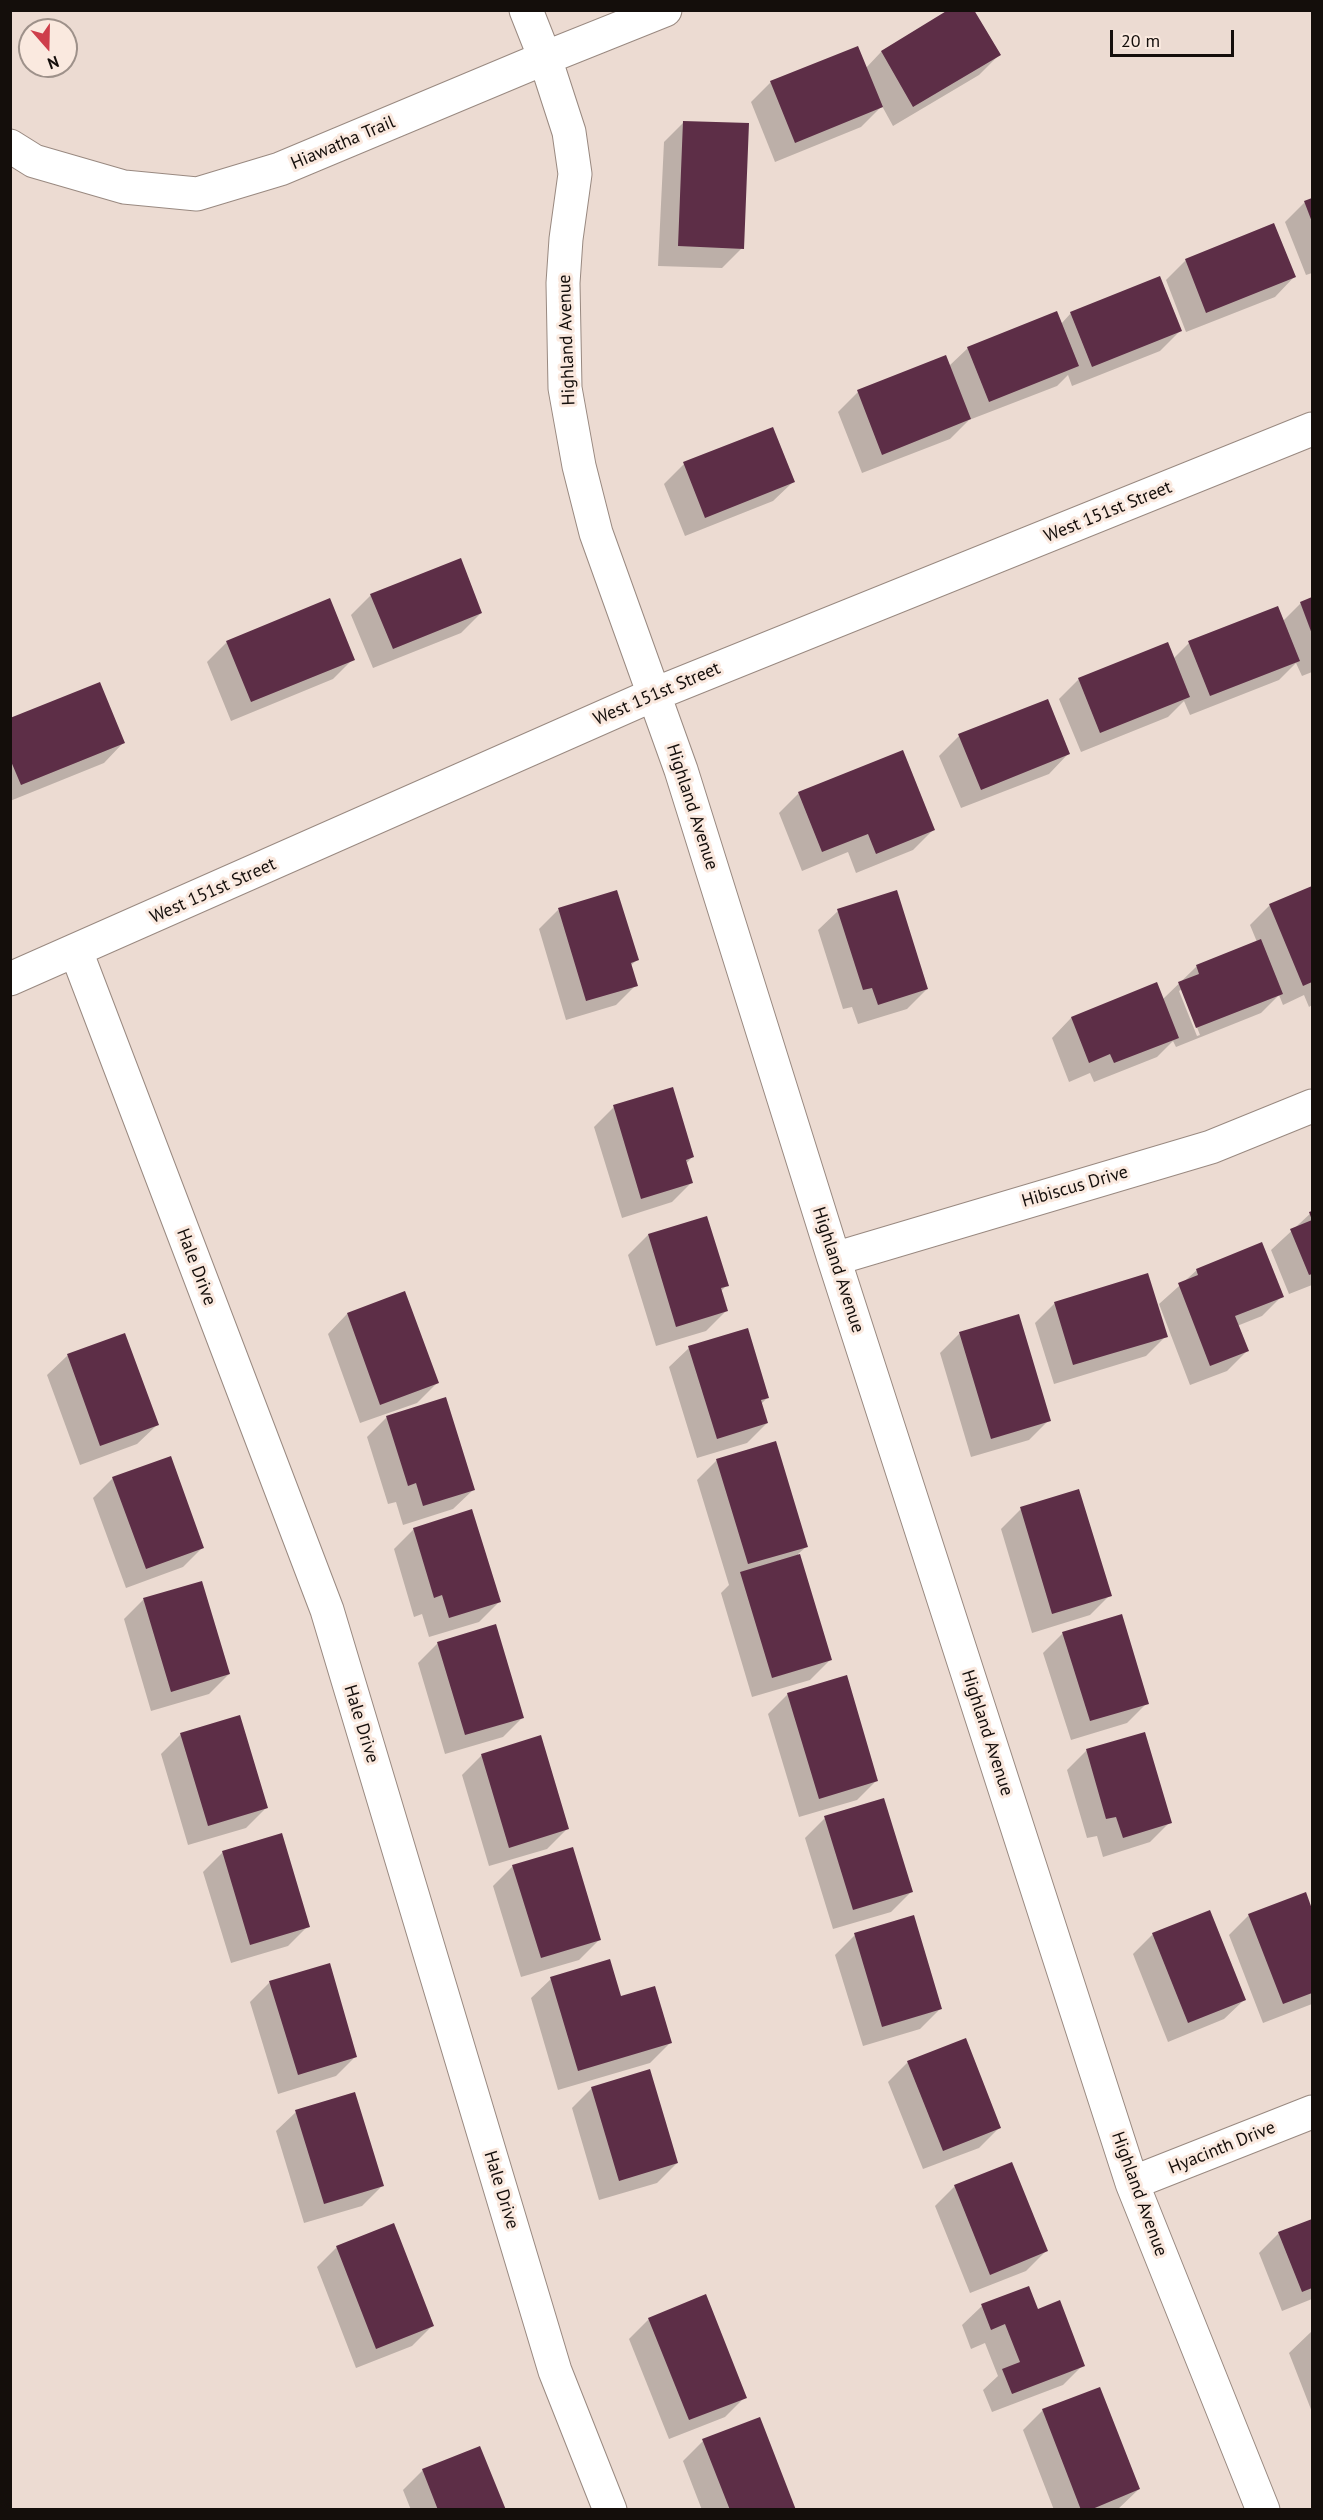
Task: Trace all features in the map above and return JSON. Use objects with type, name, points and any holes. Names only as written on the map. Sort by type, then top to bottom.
[{"type":"street","name":"Highland Avenue","points":[[526,10],[570,132],[575,174],[566,239],[563,284],[566,388],[579,466],[596,533],[681,770],[834,1258],[1132,2183],[1263,2510]]},
{"type":"street","name":"Hiawatha Trail","points":[[10,146],[34,160],[124,187],[197,194],[280,169],[665,10]]},
{"type":"street","name":"West 151st Street","points":[[10,979],[655,694],[1312,429]]},
{"type":"street","name":"Hale Drive","points":[[76,951],[327,1610],[555,2370],[610,2510]]},
{"type":"street","name":"Hibiscus Drive","points":[[834,1258],[1211,1147],[1312,1106]]},
{"type":"street","name":"Hyacinth Drive","points":[[1132,2183],[1312,2112]]},
{"type":"building","points":[[948,10],[974,10],[1001,55],[913,107],[881,51]]},
{"type":"building","points":[[858,46],[883,107],[795,143],[770,81]]},
{"type":"building","points":[[683,121],[749,123],[744,249],[678,246]]},
{"type":"building","points":[[1312,198],[1312,222],[1304,201]]},
{"type":"building","points":[[1274,223],[1296,277],[1206,313],[1185,259]]},
{"type":"building","points":[[1160,276],[1182,331],[1092,367],[1070,312]]},
{"type":"building","points":[[1057,311],[1079,366],[989,402],[967,347]]},
{"type":"building","points":[[946,355],[971,419],[882,455],[857,390]]},
{"type":"building","points":[[773,427],[795,482],[705,518],[683,462]]},
{"type":"building","points":[[461,558],[482,613],[393,649],[370,594]]},
{"type":"building","points":[[1312,597],[1312,634],[1300,602]]},
{"type":"building","points":[[330,598],[355,660],[251,702],[226,641]]},
{"type":"building","points":[[1278,606],[1300,661],[1210,696],[1188,641]]},
{"type":"building","points":[[1168,642],[1190,697],[1100,733],[1078,678]]},
{"type":"building","points":[[100,682],[125,743],[21,785],[10,759],[10,718]]},
{"type":"building","points":[[1048,699],[1070,754],[981,790],[958,734]]},
{"type":"building","points":[[903,750],[935,830],[876,854],[868,834],[822,852],[798,792]]},
{"type":"building","points":[[1312,886],[1312,982],[1303,986],[1269,904]]},
{"type":"building","points":[[617,890],[639,960],[631,963],[638,986],[586,1001],[558,908]]},
{"type":"building","points":[[897,890],[928,989],[878,1005],[872,988],[863,990],[837,909]]},
{"type":"building","points":[[1261,939],[1283,994],[1196,1028],[1178,982],[1199,974],[1196,965]]},
{"type":"building","points":[[1157,982],[1179,1038],[1114,1063],[1110,1054],[1089,1063],[1071,1017]]},
{"type":"building","points":[[673,1087],[694,1157],[686,1160],[693,1183],[641,1199],[613,1105]]},
{"type":"building","points":[[707,1216],[729,1286],[721,1288],[728,1311],[676,1327],[648,1234]]},
{"type":"building","points":[[1312,1220],[1312,1274],[1309,1275],[1290,1229]]},
{"type":"building","points":[[1262,1242],[1284,1297],[1235,1316],[1249,1351],[1210,1366],[1178,1283],[1198,1275],[1196,1269]]},
{"type":"building","points":[[1148,1273],[1168,1337],[1073,1365],[1054,1302]]},
{"type":"building","points":[[405,1291],[439,1383],[380,1405],[347,1313]]},
{"type":"building","points":[[1019,1314],[1051,1421],[991,1439],[959,1332]]},
{"type":"building","points":[[748,1328],[769,1398],[761,1400],[768,1423],[717,1439],[688,1346]]},
{"type":"building","points":[[125,1333],[159,1425],[100,1446],[67,1354]]},
{"type":"building","points":[[446,1397],[475,1490],[423,1506],[416,1483],[408,1486],[386,1416]]},
{"type":"building","points":[[776,1441],[808,1547],[748,1564],[716,1459]]},
{"type":"building","points":[[171,1456],[204,1548],[146,1569],[112,1477]]},
{"type":"building","points":[[1079,1489],[1112,1596],[1052,1614],[1020,1507]]},
{"type":"building","points":[[472,1509],[501,1602],[449,1618],[442,1595],[434,1598],[413,1528]]},
{"type":"building","points":[[800,1554],[832,1660],[772,1678],[740,1572]]},
{"type":"building","points":[[202,1581],[230,1674],[171,1692],[143,1598]]},
{"type":"building","points":[[1122,1614],[1149,1704],[1090,1721],[1062,1632]]},
{"type":"building","points":[[496,1624],[524,1718],[465,1735],[437,1642]]},
{"type":"building","points":[[847,1675],[878,1781],[819,1799],[787,1693]]},
{"type":"building","points":[[240,1715],[268,1808],[208,1826],[180,1733]]},
{"type":"building","points":[[1145,1732],[1172,1823],[1123,1838],[1116,1817],[1106,1819],[1086,1749]]},
{"type":"building","points":[[541,1735],[569,1829],[509,1848],[481,1754]]},
{"type":"building","points":[[884,1798],[913,1892],[853,1910],[824,1816]]},
{"type":"building","points":[[282,1833],[310,1927],[250,1945],[222,1851]]},
{"type":"building","points":[[573,1847],[601,1940],[541,1958],[512,1865]]},
{"type":"building","points":[[1306,1892],[1312,1909],[1312,1993],[1283,2004],[1248,1914]]},
{"type":"building","points":[[1210,1910],[1246,2000],[1188,2023],[1152,1933]]},
{"type":"building","points":[[914,1915],[942,2009],[882,2027],[854,1933]]},
{"type":"building","points":[[610,1959],[621,1996],[655,1986],[672,2043],[578,2071],[550,1977]]},
{"type":"building","points":[[330,1963],[357,2057],[298,2075],[269,1981]]},
{"type":"building","points":[[966,2038],[1001,2128],[943,2151],[907,2061]]},
{"type":"building","points":[[650,2069],[678,2163],[619,2181],[591,2087]]},
{"type":"building","points":[[355,2092],[384,2186],[324,2204],[295,2110]]},
{"type":"building","points":[[1012,2162],[1048,2251],[990,2275],[954,2185]]},
{"type":"building","points":[[1312,2219],[1312,2288],[1302,2292],[1278,2232]]},
{"type":"building","points":[[394,2223],[434,2326],[376,2349],[336,2246]]},
{"type":"building","points":[[1029,2286],[1038,2309],[1060,2300],[1085,2366],[1012,2394],[1002,2369],[1020,2362],[1005,2324],[991,2330],[981,2304]]},
{"type":"building","points":[[706,2294],[747,2398],[689,2420],[648,2318]]},
{"type":"building","points":[[1100,2387],[1140,2489],[1090,2510],[1081,2510],[1042,2409]]},
{"type":"building","points":[[760,2417],[796,2510],[730,2510],[702,2439]]},
{"type":"building","points":[[480,2446],[506,2510],[438,2510],[422,2469]]}]
